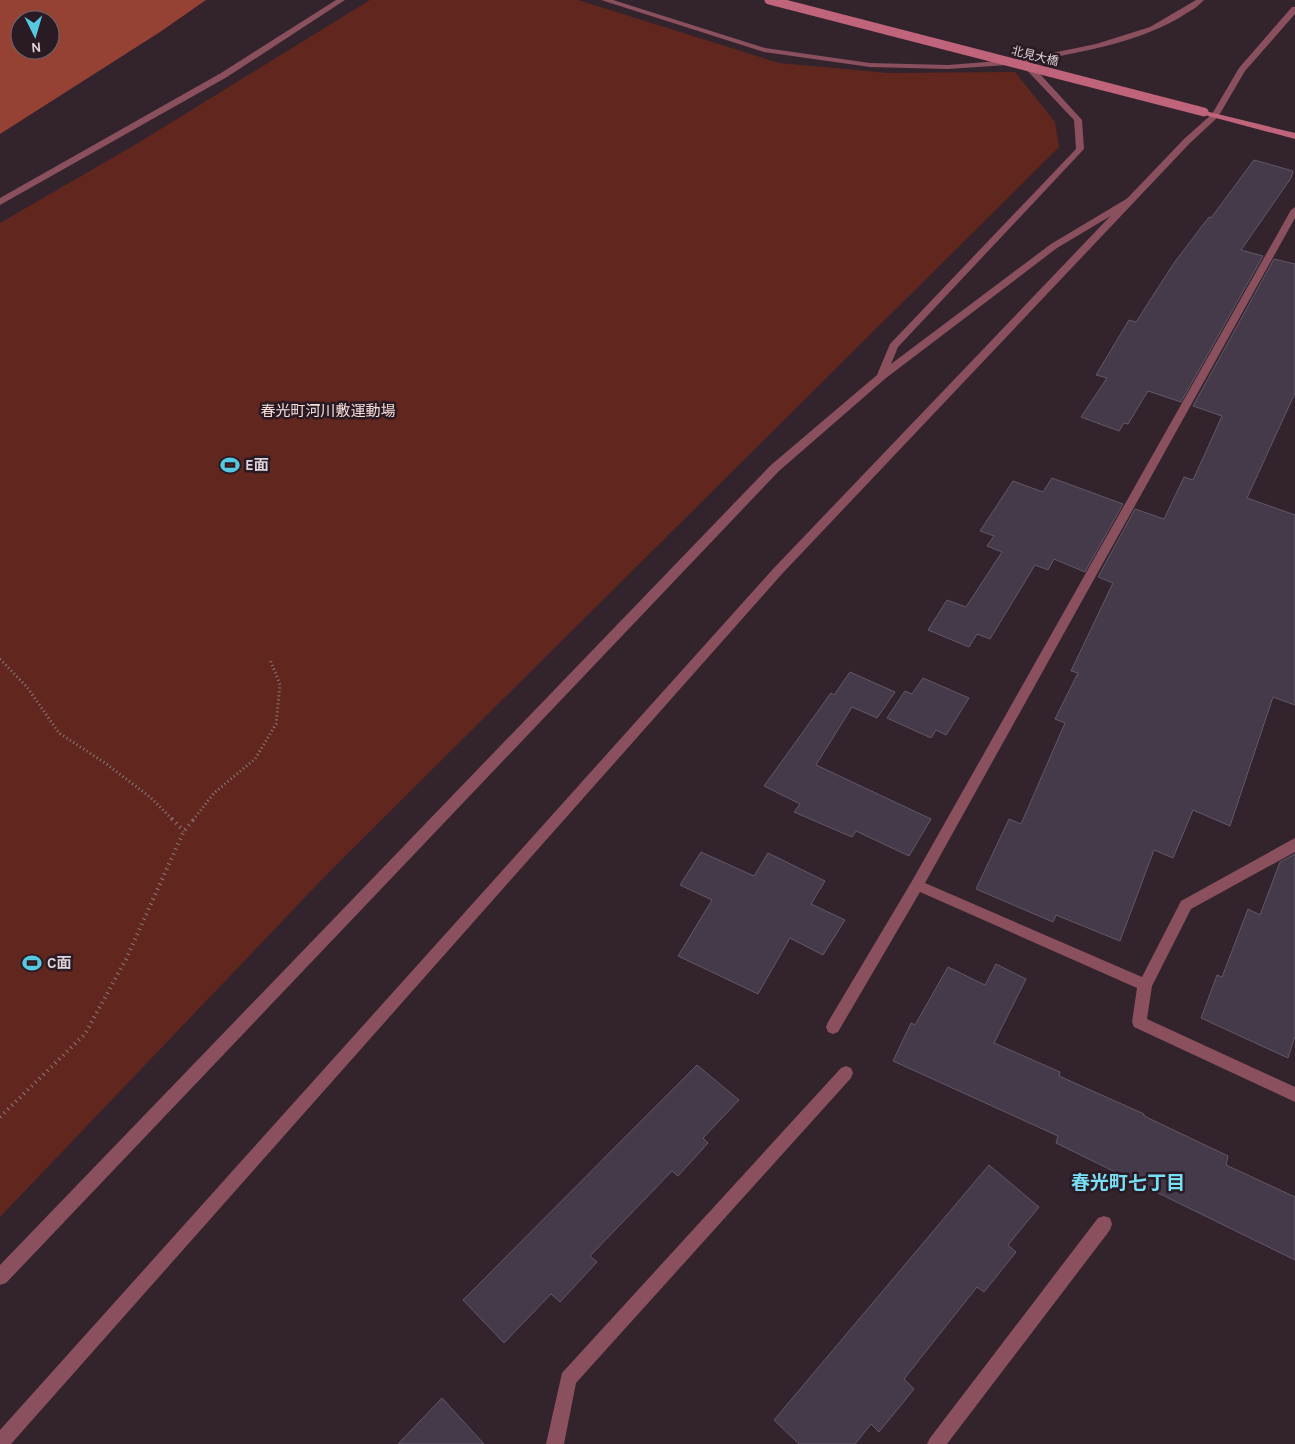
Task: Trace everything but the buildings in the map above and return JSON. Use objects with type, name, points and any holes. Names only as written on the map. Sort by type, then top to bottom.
[{"type":"street","points":[[0,202],[224,75],[342,0]]},
{"type":"street","points":[[605,0],[764,50],[870,65],[948,67],[1023,61],[1098,46],[1153,29],[1194,6],[1200,0]]},
{"type":"street","name":"北見大橋","points":[[769,0],[1295,136]]},
{"type":"street","points":[[0,1444],[777,572],[1131,200],[1215,115],[1242,70],[1295,9]]},
{"type":"street","points":[[882,376],[893,346],[1080,149],[1078,120],[1023,61]]},
{"type":"street","points":[[0,1277],[775,468],[882,376],[1054,246],[1131,200]]},
{"type":"street","points":[[833,1027],[917,885],[1295,210]]},
{"type":"street","points":[[1295,844],[1186,905],[1144,985],[1139,1022],[1295,1095]]},
{"type":"street","points":[[917,885],[1144,985]]},
{"type":"street","points":[[555,1444],[568,1379],[846,1073]]},
{"type":"street","points":[[936,1444],[1104,1224]]},
{"type":"path","points":[[0,659],[26,687],[59,733],[105,763],[150,797],[184,831]]},
{"type":"path","points":[[0,1117],[85,1034],[126,959],[184,831],[214,793],[254,759],[276,724],[280,685],[270,659]]},
{"type":"green space","name":"春光町河川敷運動場","points":[[370,0],[578,0],[779,63],[888,73],[1015,72],[1055,122],[1059,147],[333,868],[0,1217],[0,223],[138,143]]},
{"type":"shaded area","points":[[0,0],[206,0],[160,32],[0,134]]},
{"type":"place","name":"E面","points":[[230,465]]},
{"type":"place","name":"C面","points":[[32,963]]},
{"type":"district","name":"春光町七丁目","points":[[1128,1183]]}]
